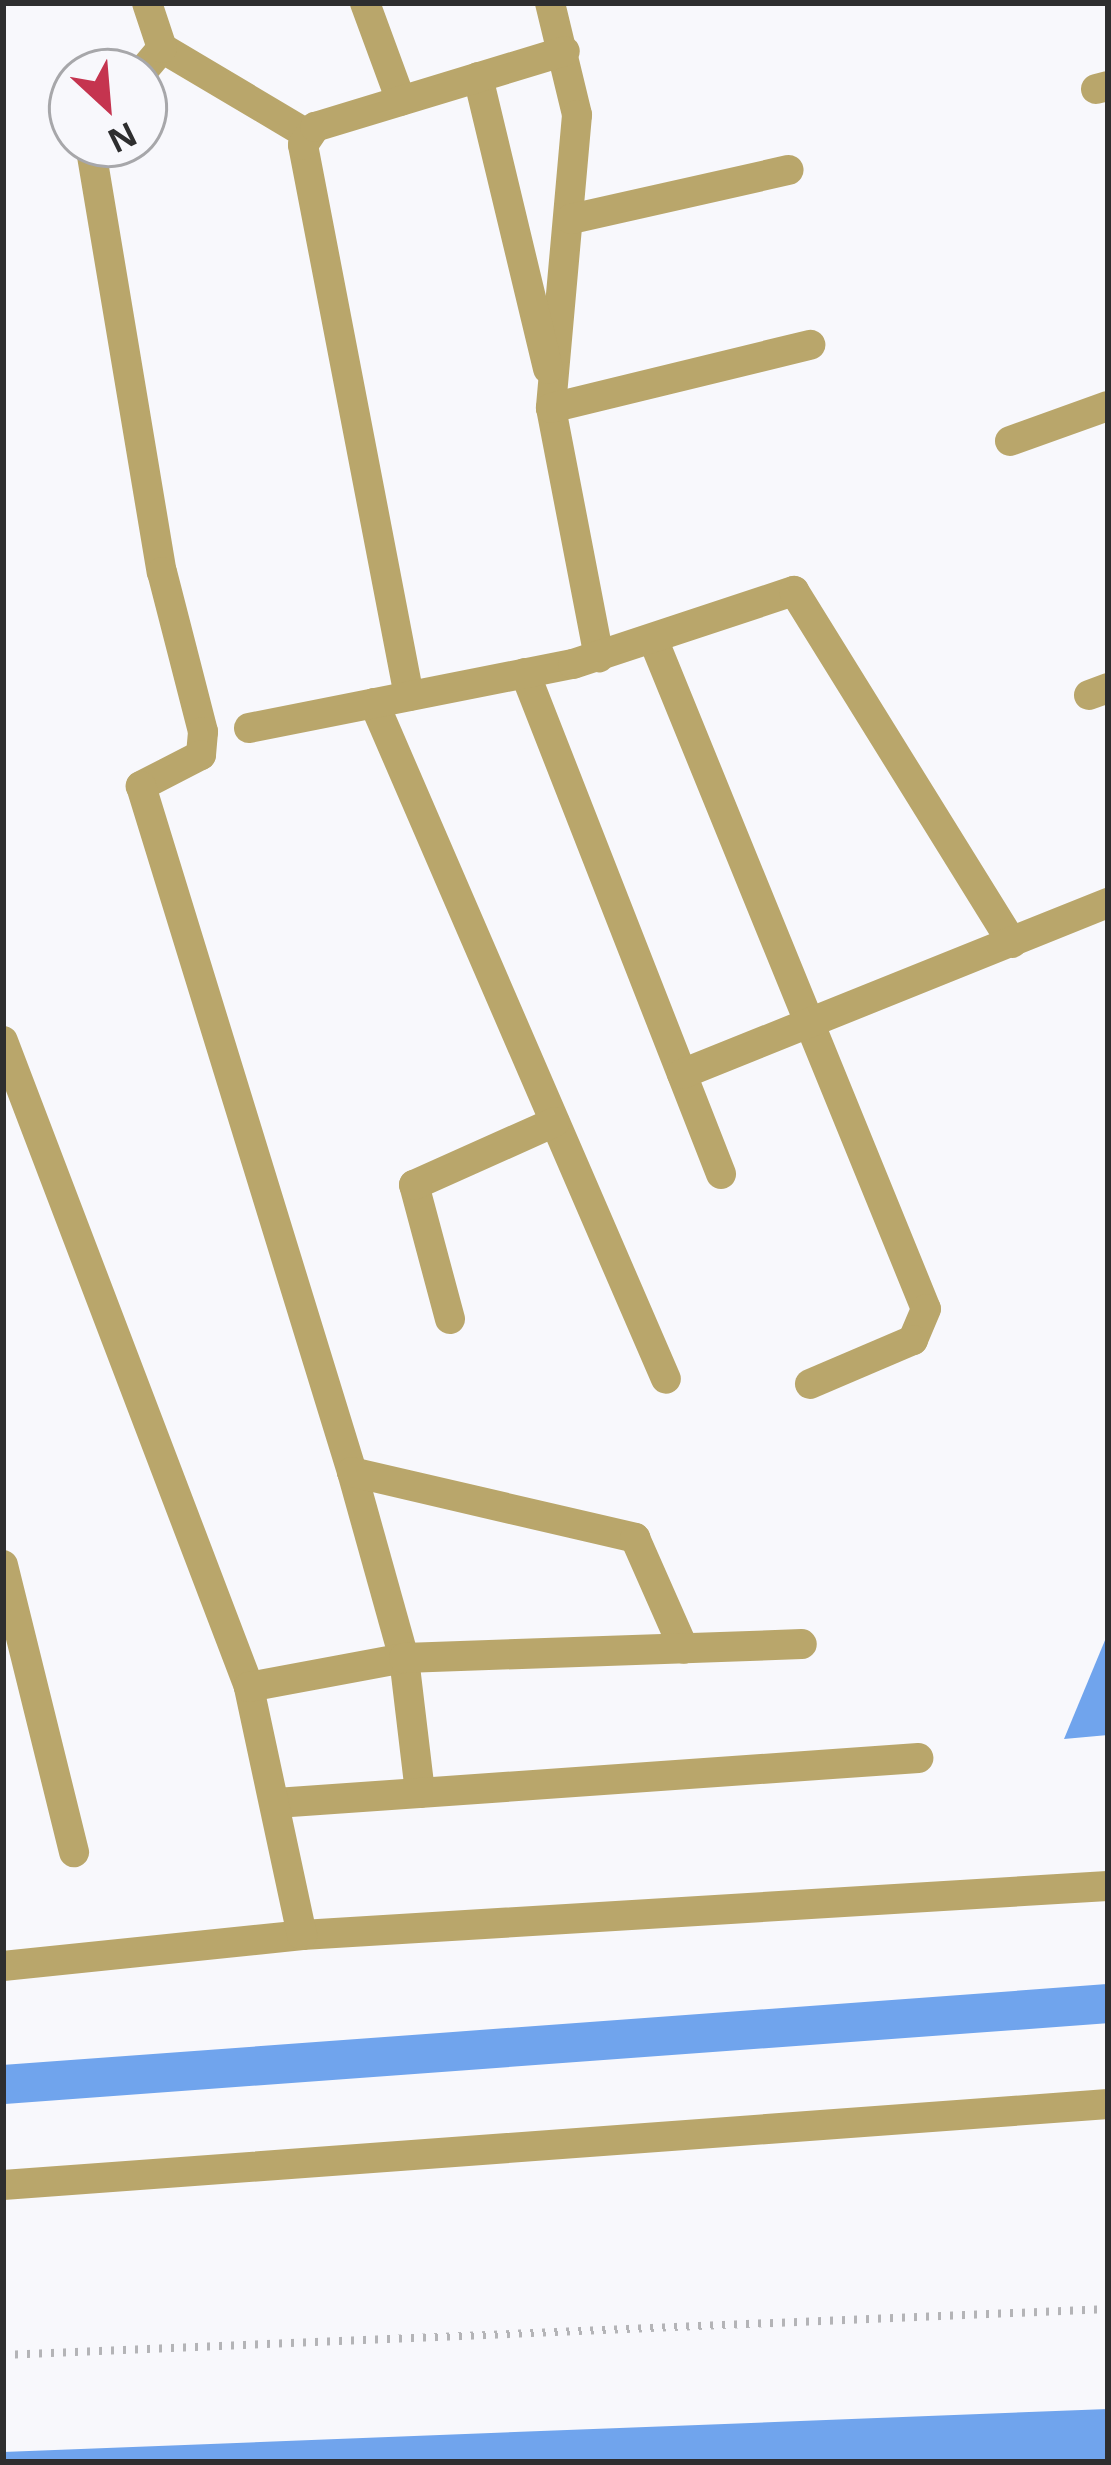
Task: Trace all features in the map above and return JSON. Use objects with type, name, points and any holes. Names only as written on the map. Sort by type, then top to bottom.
[{"type":"street","points":[[147,3],[162,47],[307,134],[409,696]]},
{"type":"street","points":[[365,3],[401,101]]},
{"type":"street","points":[[550,3],[566,51],[577,116],[571,219],[551,394]]},
{"type":"street","points":[[307,134],[566,51]]},
{"type":"street","points":[[478,77],[551,394],[599,656]]},
{"type":"street","points":[[94,168],[162,572],[203,732],[201,755],[141,785],[352,1472],[404,1658],[420,1793]]},
{"type":"street","points":[[571,219],[789,170]]},
{"type":"street","points":[[551,394],[810,345]]},
{"type":"street","points":[[1010,441],[1108,406]]},
{"type":"street","points":[[249,728],[599,656],[800,595],[1012,943]]},
{"type":"street","points":[[653,639],[927,1320],[913,1340],[810,1384]]},
{"type":"street","points":[[525,673],[721,1174]]},
{"type":"street","points":[[374,703],[666,1379]]},
{"type":"street","points":[[682,1074],[1108,903]]},
{"type":"street","points":[[3,1041],[249,1688],[302,1935]]},
{"type":"street","points":[[450,1318],[414,1186],[555,1122]]},
{"type":"street","points":[[352,1472],[635,1538],[684,1649]]},
{"type":"street","points":[[3,1565],[74,1852]]},
{"type":"street","points":[[249,1688],[404,1658],[802,1644]]},
{"type":"street","points":[[276,1803],[918,1758]]},
{"type":"street","points":[[3,1966],[302,1935],[1108,1886]]},
{"type":"street","points":[[3,2185],[1108,2104]]},
{"type":"path","points":[[3,2355],[1108,2309]]},
{"type":"water","points":[[1108,1633],[1108,1735],[1064,1739]]},
{"type":"water","points":[[1108,2409],[1108,2462],[3,2462],[3,2452]]},
{"type":"waterway","points":[[3,2084],[1108,2003]]}]
